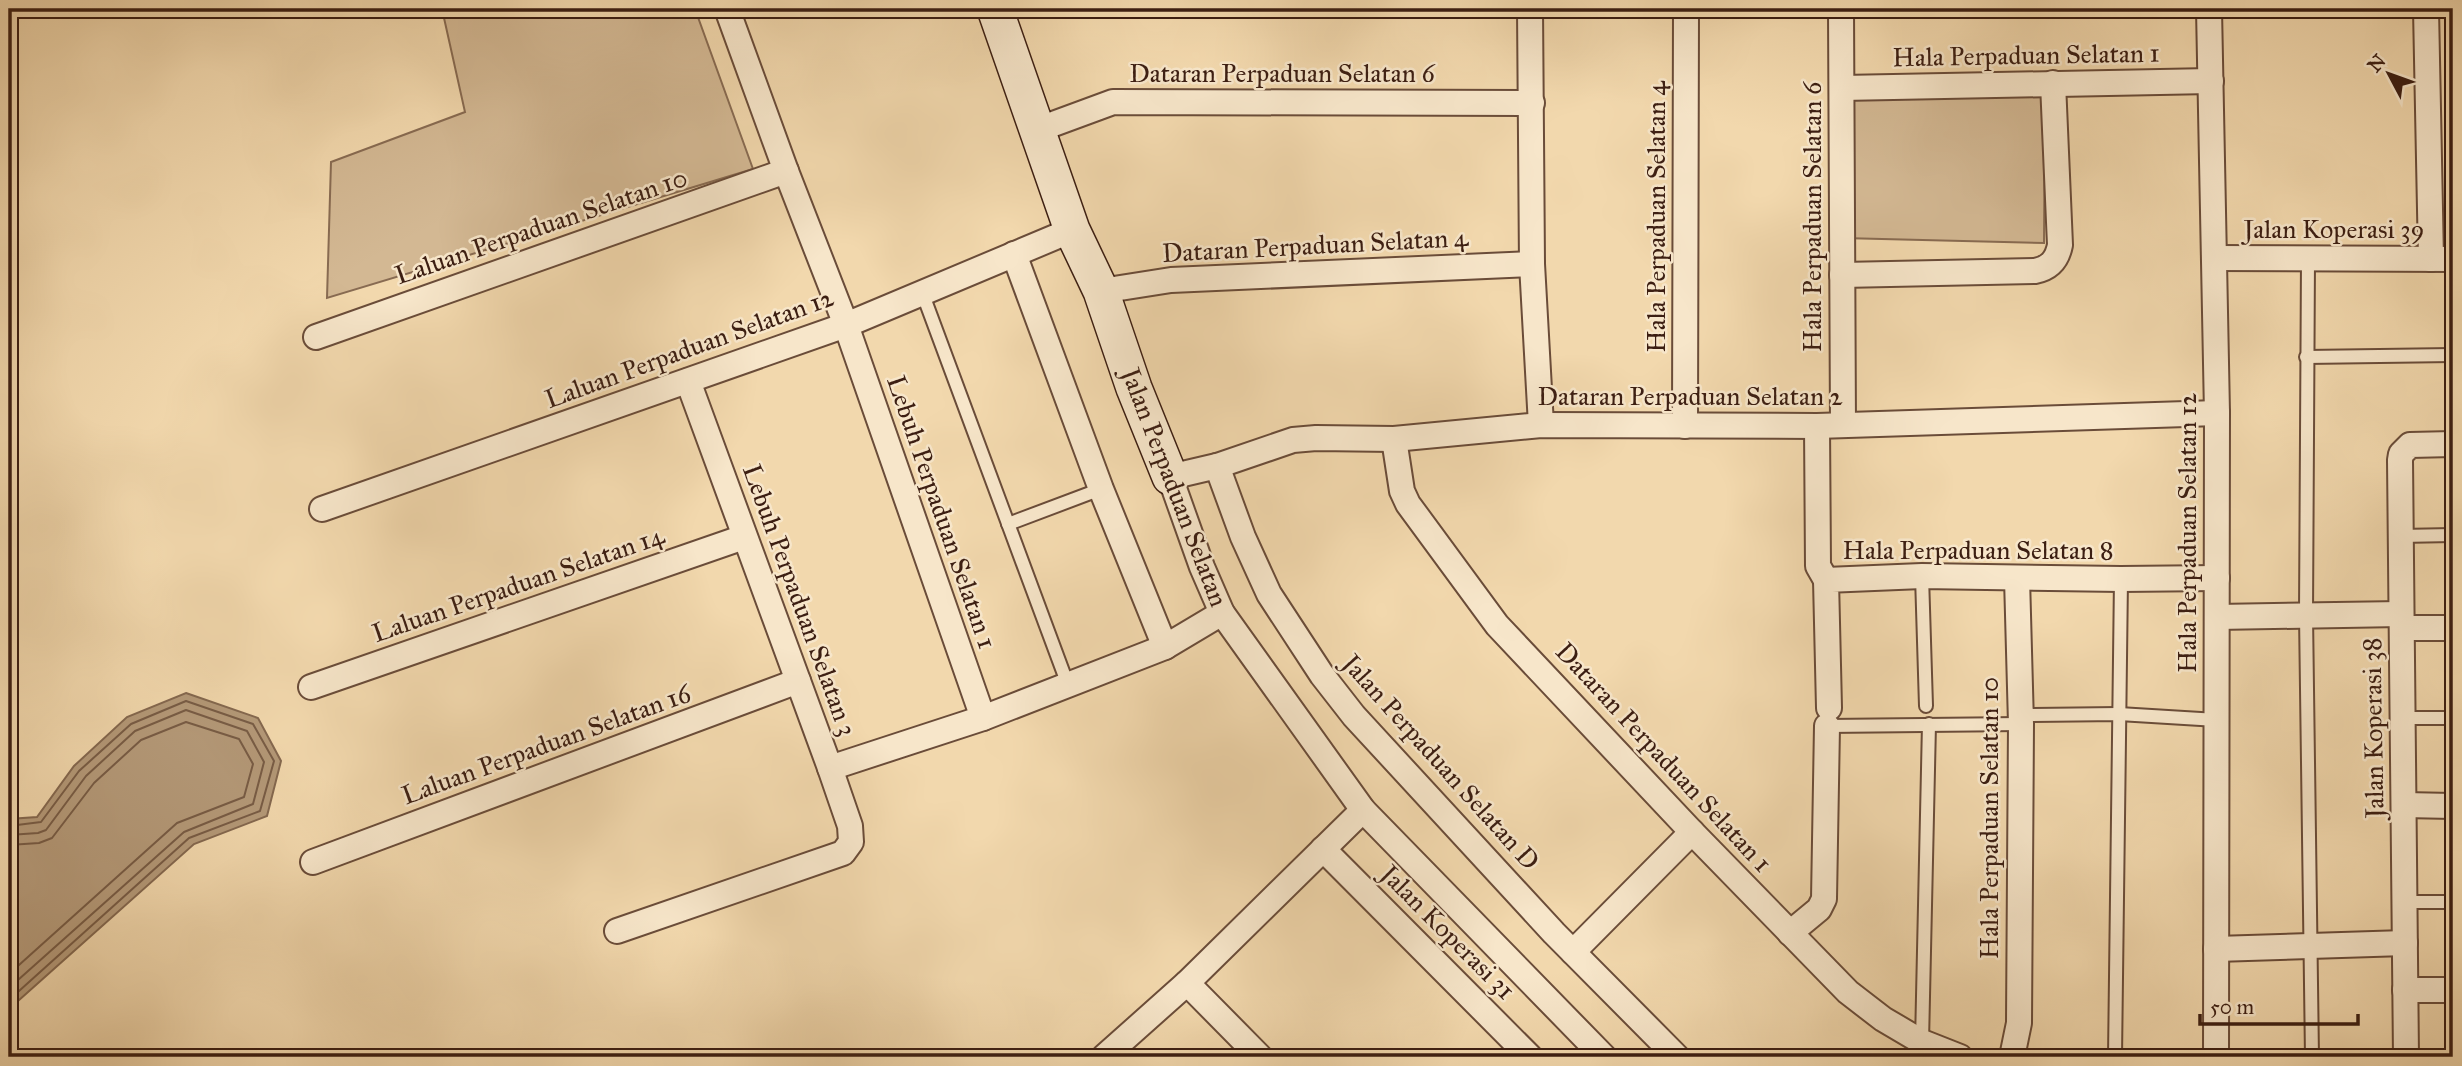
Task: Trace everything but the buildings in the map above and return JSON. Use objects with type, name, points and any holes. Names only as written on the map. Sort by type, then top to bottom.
[{"type":"street","name":"Lebuh Perpaduan Selatan 1","points":[[727,9],[846,325],[982,718]]},
{"type":"street","name":"Jalan Perpaduan Selatan","points":[[995,9],[1072,230],[1101,291],[1134,388],[1222,613],[1363,810],[1604,1057]]},
{"type":"street","points":[[1530,9],[1532,264],[1541,425]]},
{"type":"street","name":"Hala Perpaduan Selatan 4","points":[[1685,426],[1686,9]]},
{"type":"street","name":"Hala Perpaduan Selatan 6","points":[[1841,9],[1843,425]]},
{"type":"street","name":"Hala Perpaduan Selatan 12","points":[[2209,9],[2217,413],[2216,1057]]},
{"type":"street","points":[[2426,9],[2442,259]]},
{"type":"street","name":"Hala Perpaduan Selatan 1","points":[[1842,88],[2211,81]]},
{"type":"street","points":[[1842,275],[2035,271],[2045,269],[2053,263],[2060,244],[2053,83]]},
{"type":"street","name":"Dataran Perpaduan Selatan 6","points":[[1037,130],[1113,102],[1532,103]]},
{"type":"street","name":"Laluan Perpaduan Selatan 10","points":[[316,337],[786,171]]},
{"type":"street","name":"Laluan Perpaduan Selatan 12","points":[[322,509],[846,325],[1072,230]]},
{"type":"street","points":[[1014,254],[1101,489],[1166,648]]},
{"type":"street","name":"Jalan Koperasi 39","points":[[2214,258],[2442,259]]},
{"type":"street","name":"Dataran Perpaduan Selatan 4","points":[[1101,291],[1171,280],[1532,264]]},
{"type":"street","name":"Lebuh Perpaduan Selatan 3","points":[[617,931],[843,853],[851,842],[850,826],[830,768],[688,381]]},
{"type":"street","name":"Dataran Perpaduan Selatan 2","points":[[1170,477],[1217,466],[1293,440],[1316,438],[1394,439],[1541,425],[1817,426],[2217,413]]},
{"type":"street","points":[[1817,426],[1818,566],[1826,580]]},
{"type":"street","name":"Dataran Perpaduan Selatan 1","points":[[1394,439],[1402,491],[1408,504],[1497,625],[1847,992],[1883,1019],[1922,1042],[1960,1057]]},
{"type":"street","name":"Jalan Koperasi 38","points":[[2406,1057],[2401,454],[2410,445],[2453,444]]},
{"type":"street","name":"Jalan Perpaduan Selatan D","points":[[1217,466],[1243,537],[1269,594],[1322,675],[1354,716],[1573,952],[1677,1057]]},
{"type":"street","name":"Laluan Perpaduan Selatan 14","points":[[311,687],[744,537]]},
{"type":"street","name":"Hala Perpaduan Selatan 8","points":[[1790,933],[1819,909],[1824,899],[1828,717],[1826,580],[1923,576],[2217,578]]},
{"type":"street","name":"Hala Perpaduan Selatan 10","points":[[2012,1057],[2019,1023],[2021,719],[2017,578]]},
{"type":"street","points":[[830,768],[982,718],[1166,648],[1222,613]]},
{"type":"street","points":[[2217,617],[2306,615],[2401,621],[2453,628]]},
{"type":"street","name":"Laluan Perpaduan Selatan 16","points":[[313,862],[799,681]]},
{"type":"street","points":[[2404,805],[2453,806]]},
{"type":"street","points":[[1104,1057],[1187,983],[1363,810]]},
{"type":"street","points":[[1573,952],[1692,832]]},
{"type":"street","name":"Jalan Koperasi 31","points":[[1323,849],[1530,1057]]},
{"type":"street","points":[[2216,949],[2405,943]]},
{"type":"street","points":[[1187,983],[1260,1057]]},
{"type":"street","points":[[2405,990],[2453,990]]},
{"type":"lane","points":[[2308,258],[2306,615],[2312,1057]]},
{"type":"lane","points":[[922,292],[1068,685]]},
{"type":"lane","points":[[2306,356],[2453,355]]},
{"type":"lane","points":[[1008,524],[1101,489]]},
{"type":"lane","points":[[2400,536],[2453,536]]},
{"type":"lane","points":[[1923,576],[1926,706]]},
{"type":"lane","points":[[2115,1057],[2121,579]]},
{"type":"lane","points":[[1828,717],[1929,724],[2119,714],[2217,720]]},
{"type":"lane","points":[[2402,718],[2453,718]]},
{"type":"lane","points":[[1922,1042],[1929,724]]},
{"type":"lane","points":[[2404,902],[2453,902]]},
{"type":"shaded area","points":[[442,9],[695,9],[753,169],[327,298],[331,162],[465,112]]},
{"type":"shaded area","points":[[2045,90],[2044,243],[1842,238],[1846,91]]},
{"type":"water","points":[[186,693],[258,718],[281,761],[267,816],[194,844],[9,1009],[9,819],[37,817],[74,766],[127,717]]}]
